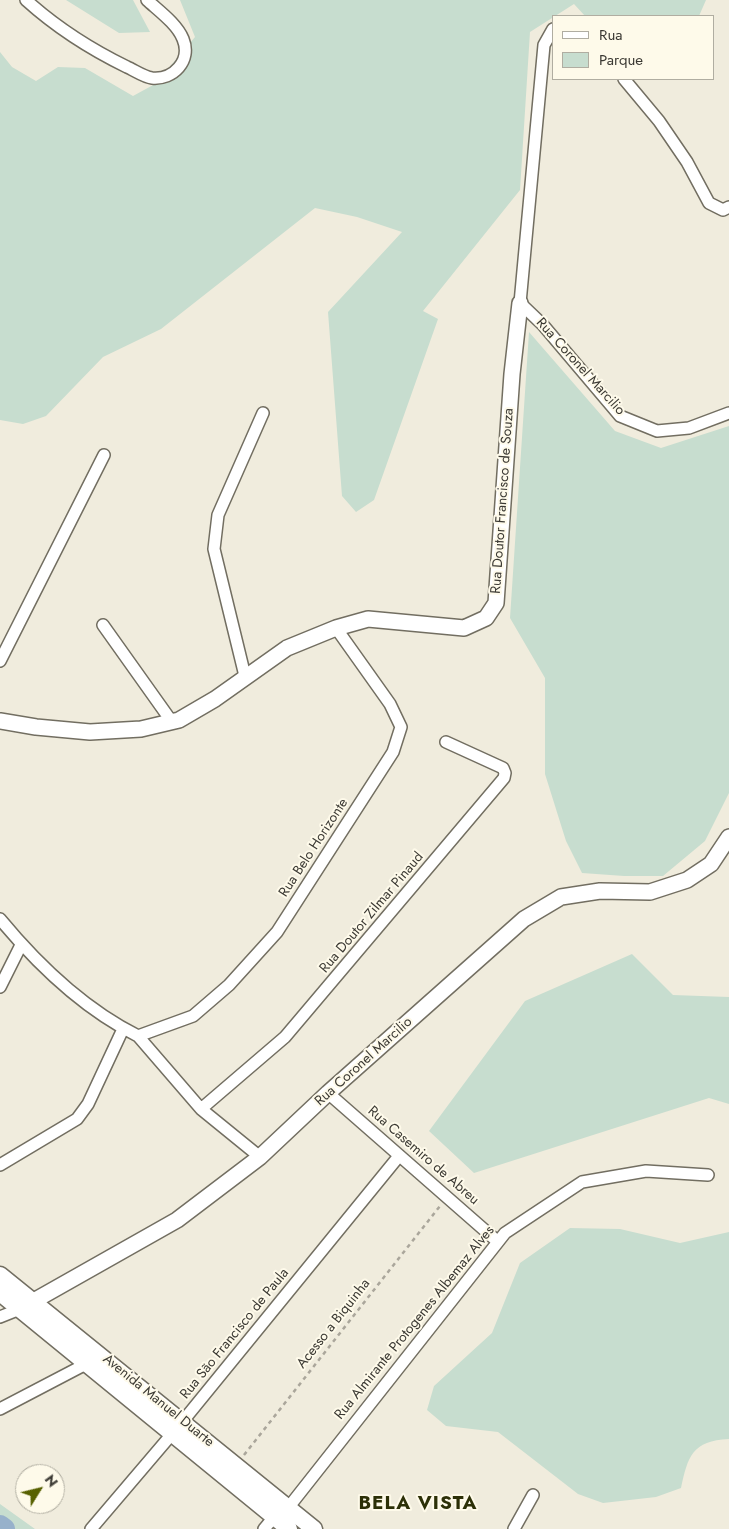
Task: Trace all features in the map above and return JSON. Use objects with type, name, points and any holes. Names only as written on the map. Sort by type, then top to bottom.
[{"type":"main road","name":"Avenida Manuel Duarte","points":[[0,1274],[26,1306],[86,1364],[172,1434],[269,1523],[289,1529]]},
{"type":"main road","name":"Avenida Manuel Duarte","points":[[0,1293],[26,1306],[183,1422],[314,1529]]},
{"type":"street","points":[[26,0],[52,24],[102,54],[151,78],[170,76],[180,68],[184,57],[184,40],[169,21],[147,0]]},
{"type":"street","name":"Rua Doutor Francisco de Souza","points":[[0,721],[36,727],[90,732],[141,729],[179,720],[215,699],[287,648],[336,628],[368,619],[464,628],[486,618],[496,603],[512,374],[544,45],[552,31]]},
{"type":"street","points":[[625,80],[659,121],[687,162],[709,203],[723,210],[729,207]]},
{"type":"street","name":"Rua Coronel Marcilio","points":[[520,303],[548,331],[620,416],[657,431],[690,428],[729,413]]},
{"type":"street","points":[[245,676],[214,549],[218,515],[263,412]]},
{"type":"street","points":[[0,661],[104,454]]},
{"type":"street","points":[[103,625],[172,722]]},
{"type":"street","name":"Rua Belo Horizonte","points":[[138,1036],[193,1016],[229,985],[278,932],[393,752],[401,727],[390,704],[336,628]]},
{"type":"street","name":"Rua Doutor Zilmar Pinaud","points":[[201,1109],[285,1038],[504,778],[503,768],[446,742]]},
{"type":"street","name":"Rua Coronel Marcilio","points":[[0,1317],[26,1306],[177,1220],[260,1158],[328,1093],[524,919],[561,897],[600,891],[650,892],[687,880],[711,864],[729,837]]},
{"type":"street","points":[[0,919],[21,945],[71,992],[123,1029],[138,1036],[201,1109],[260,1158]]},
{"type":"street","points":[[0,987],[21,945]]},
{"type":"street","points":[[0,1165],[77,1119],[88,1104],[123,1029]]},
{"type":"street","name":"Rua Casemiro de Abreu","points":[[328,1093],[497,1241]]},
{"type":"street","name":"Rua São Francisco de Paula","points":[[91,1529],[183,1422],[399,1156]]},
{"type":"street","name":"Rua Almirante Protogenes Albemaz Alves","points":[[269,1523],[288,1508],[505,1233],[582,1182],[646,1171],[708,1175]]},
{"type":"street","points":[[0,1409],[86,1364]]},
{"type":"street","points":[[514,1529],[533,1495]]},
{"type":"path","name":"Acesso a Biquinha","points":[[236,1464],[447,1197]]},
{"type":"green space","points":[[66,0],[133,0],[150,32],[119,33]]},
{"type":"green space","points":[[180,0],[706,0],[699,15],[584,15],[574,4],[557,15],[552,15],[552,18],[530,32],[520,190],[423,311],[438,319],[374,500],[356,512],[342,496],[328,312],[402,232],[357,217],[315,208],[161,329],[103,357],[46,416],[23,424],[0,420],[0,52],[12,67],[36,81],[58,67],[85,68],[133,96],[155,84],[195,37]]},
{"type":"green space","points":[[529,332],[615,431],[661,448],[729,426],[729,793],[705,841],[663,876],[582,873],[566,841],[545,774],[545,678],[510,618]]},
{"type":"green space","points":[[632,954],[673,995],[729,997],[729,1104],[709,1098],[474,1173],[429,1131],[525,1001]]},
{"type":"green space","points":[[570,1228],[620,1229],[680,1243],[729,1232],[729,1439],[707,1443],[694,1452],[686,1467],[681,1488],[656,1497],[603,1503],[578,1494],[498,1432],[446,1426],[427,1410],[434,1386],[492,1333],[520,1263]]},
{"type":"green space","points":[[0,1504],[35,1529],[0,1529]]},
{"type":"waterway","points":[[0,1526],[4,1529]]},
{"type":"district","name":"BELA VISTA","points":[[418,1504]]}]
